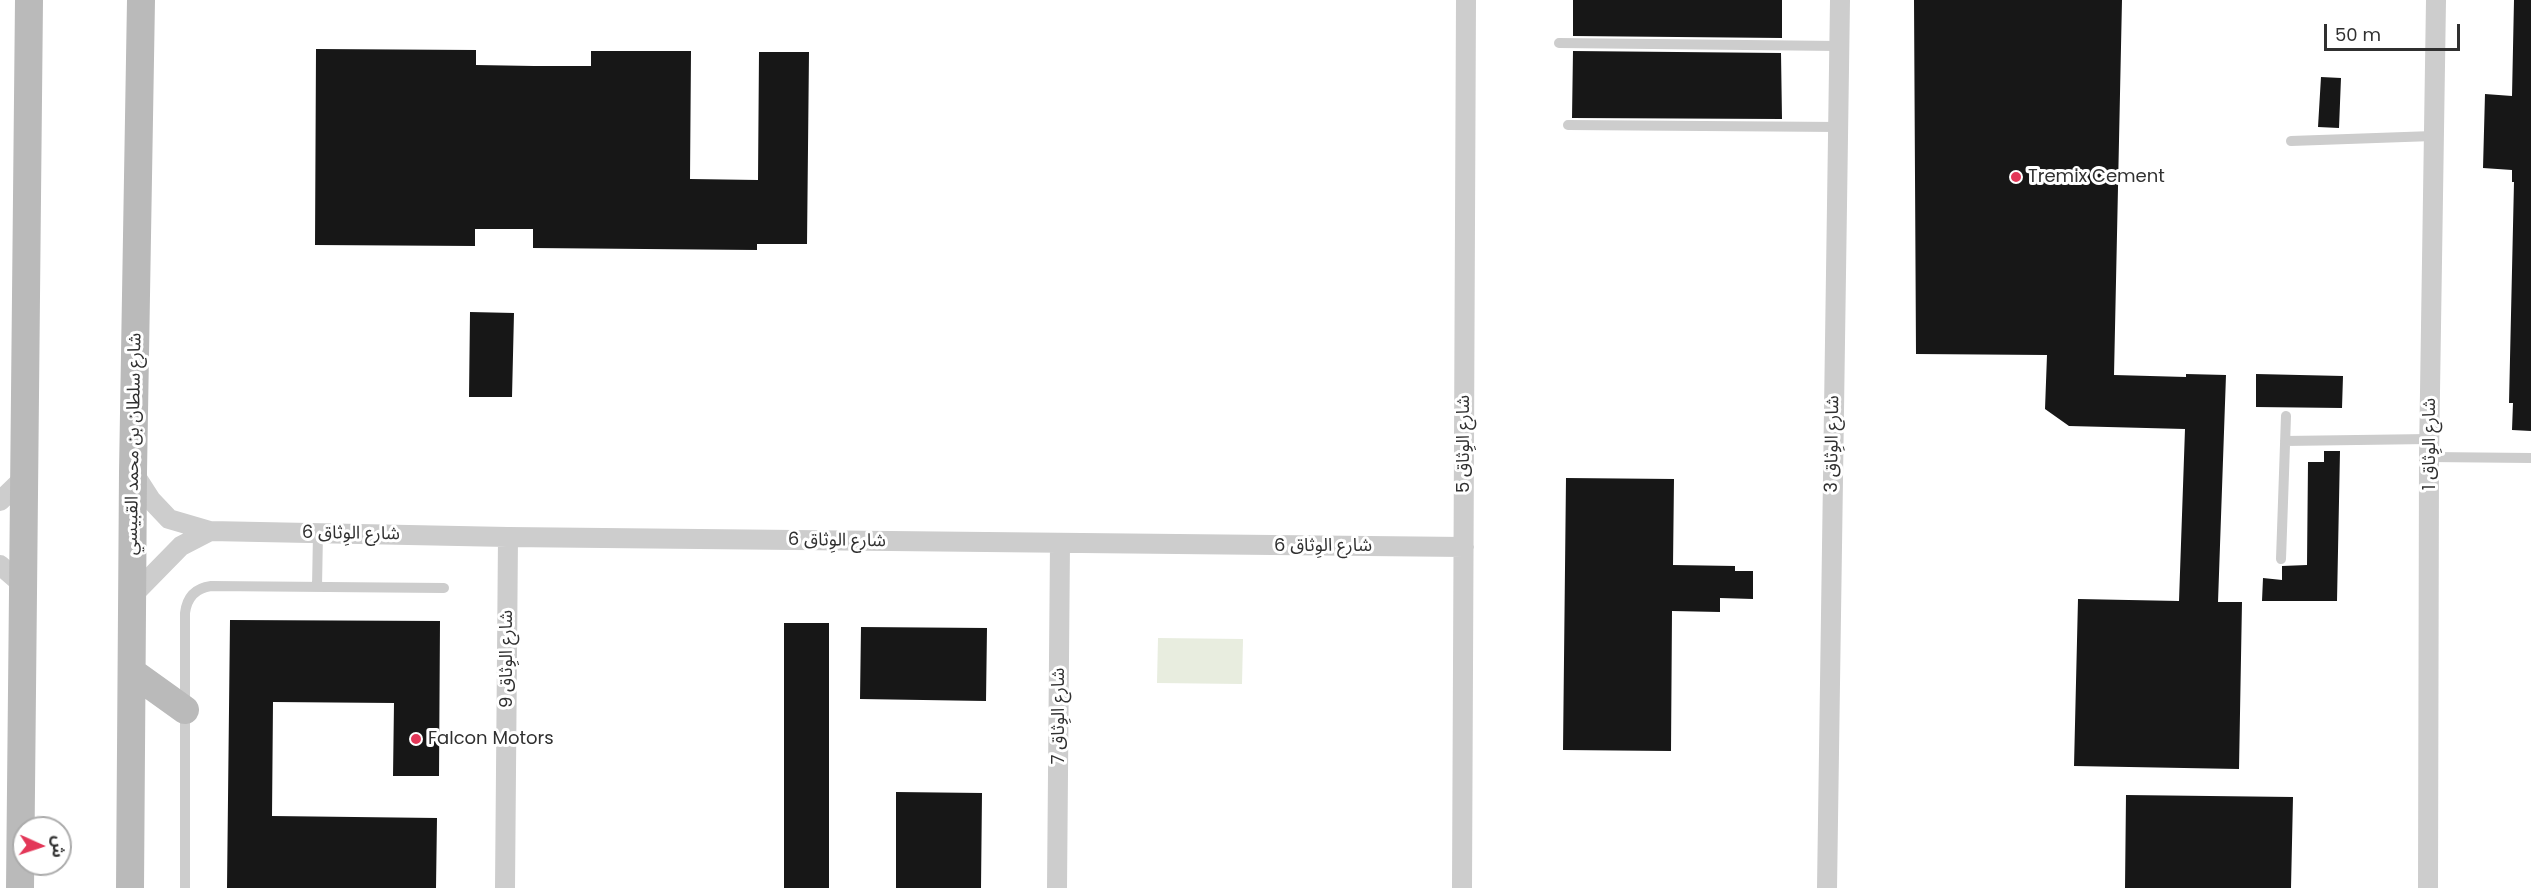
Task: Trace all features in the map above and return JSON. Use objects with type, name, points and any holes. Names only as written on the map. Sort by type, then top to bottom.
[{"type":"main road","points":[[20,888],[29,0]]},
{"type":"main road","name":"شارع سلطان بن محمد القبيسي","points":[[130,888],[133,472],[141,0]]},
{"type":"main road","points":[[132,672],[185,710]]},
{"type":"street","name":"شارع الوِثاق 5","points":[[1462,888],[1466,0]]},
{"type":"street","name":"شارع الوِثاق 3","points":[[1827,888],[1840,0]]},
{"type":"street","name":"شارع الوِثاق 1","points":[[2428,888],[2429,448],[2436,0]]},
{"type":"street","name":"شارع الوِثاق 6","points":[[133,472],[151,500],[169,519],[210,531],[508,537],[1464,547]]},
{"type":"street","points":[[0,501],[25,477]]},
{"type":"street","name":"شارع الوِثاق 6","points":[[133,595],[181,546],[210,531]]},
{"type":"street","name":"شارع الوِثاق 9","points":[[505,888],[508,537]]},
{"type":"street","name":"شارع الوِثاق 7","points":[[1058,888],[1060,544]]},
{"type":"street","points":[[0,565],[23,585]]},
{"type":"lane","points":[[1559,43],[1839,46]]},
{"type":"lane","points":[[1568,125],[1838,127]]},
{"type":"lane","points":[[2291,141],[2433,136]]},
{"type":"lane","points":[[2281,560],[2286,416]]},
{"type":"lane","points":[[2285,441],[2429,448],[2531,458]]},
{"type":"lane","points":[[317,587],[318,533]]},
{"type":"lane","points":[[185,888],[185,613],[186,605],[196,591],[211,586],[444,588]]},
{"type":"shaded area","points":[[1158,638],[1243,639],[1242,684],[1157,683]]},
{"type":"building","points":[[1573,0],[1782,0],[1782,38],[1573,36]]},
{"type":"building","name":"Tremix Cement","points":[[1914,0],[2122,0],[2114,375],[2186,377],[2186,374],[2226,375],[2218,602],[2242,602],[2239,769],[2074,766],[2078,599],[2179,601],[2185,429],[2069,426],[2045,409],[2047,355],[1916,354]]},
{"type":"building","points":[[2514,0],[2531,0],[2531,431],[2512,430],[2513,403],[2509,403],[2514,182],[2512,182],[2512,170],[2483,168],[2485,94],[2512,96]]},
{"type":"building","points":[[316,49],[476,50],[476,65],[534,66],[591,66],[591,51],[691,51],[690,179],[758,180],[759,52],[809,52],[807,244],[757,244],[757,250],[533,248],[533,229],[475,229],[475,246],[315,245]]},
{"type":"building","points":[[1573,51],[1781,53],[1782,119],[1572,118]]},
{"type":"building","points":[[2321,77],[2341,78],[2339,128],[2318,127]]},
{"type":"building","points":[[470,312],[514,313],[512,397],[469,397]]},
{"type":"building","points":[[2256,374],[2343,376],[2342,408],[2256,407]]},
{"type":"building","points":[[2324,451],[2340,451],[2337,601],[2262,601],[2263,578],[2282,580],[2282,566],[2307,565],[2308,462],[2324,462]]},
{"type":"building","points":[[1566,478],[1674,479],[1673,565],[1735,566],[1735,571],[1753,571],[1753,599],[1720,598],[1720,612],[1672,611],[1671,751],[1563,750]]},
{"type":"building","name":"Falcon Motors","points":[[230,620],[440,621],[439,776],[393,776],[394,703],[273,702],[272,816],[437,818],[436,888],[227,888]]},
{"type":"building","points":[[784,623],[829,623],[829,888],[784,888]]},
{"type":"building","points":[[861,627],[987,628],[986,701],[860,699]]},
{"type":"building","points":[[896,792],[982,793],[981,888],[896,888]]},
{"type":"building","points":[[2126,795],[2293,797],[2291,888],[2125,888]]},
{"type":"place","name":"Tremix Cement","points":[[2016,177]]},
{"type":"place","name":"Falcon Motors","points":[[416,739]]}]
